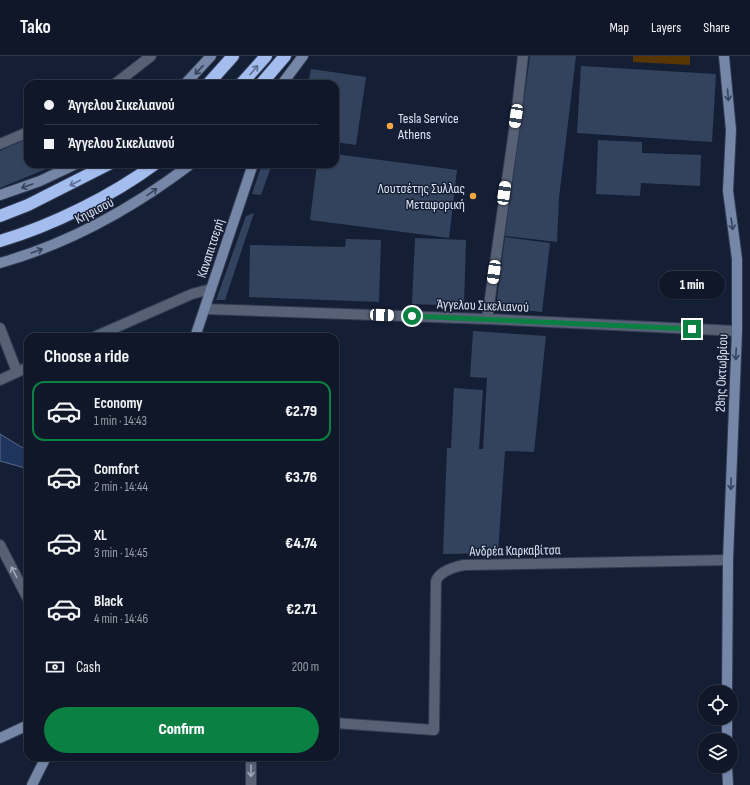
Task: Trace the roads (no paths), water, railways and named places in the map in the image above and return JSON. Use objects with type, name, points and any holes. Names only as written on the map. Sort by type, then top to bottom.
[{"type":"highway","points":[[212,80],[233,56]]},
{"type":"highway","points":[[245,80],[266,56]]},
{"type":"highway","points":[[265,80],[285,56]]},
{"type":"highway","points":[[0,216],[28,206],[101,168]]},
{"type":"highway","points":[[0,242],[59,218],[149,168]]},
{"type":"street","points":[[120,80],[151,56]]},
{"type":"street","points":[[189,80],[211,56]]},
{"type":"street","points":[[285,80],[303,56]]},
{"type":"street","points":[[487,319],[516,116],[522,56]]},
{"type":"street","name":"28ης Οκτωβρίου","points":[[724,56],[731,130],[728,191],[737,259],[737,330],[728,560],[727,685]]},
{"type":"street","points":[[0,144],[24,134]]},
{"type":"street","points":[[0,195],[40,181],[68,168]]},
{"type":"street","name":"Κηφισού","points":[[0,263],[52,245],[116,216],[185,168]]},
{"type":"street","name":"Καναπιτσερή","points":[[196,333],[251,168]]},
{"type":"street","points":[[103,333],[192,294],[211,289]]},
{"type":"street","name":"Άγγελου Σικελιανού","points":[[205,309],[737,330]]},
{"type":"street","points":[[0,328],[17,372]]},
{"type":"street","points":[[0,380],[24,369]]},
{"type":"street","points":[[0,545],[24,591]]},
{"type":"street","name":"Ανδρέα Καρκαβίτσα","points":[[339,723],[434,730],[436,581],[441,574],[448,570],[464,565],[728,560]]},
{"type":"street","points":[[0,738],[24,728]]},
{"type":"street","points":[[32,785],[38,761]]},
{"type":"street","points":[[36,774],[44,761]]},
{"type":"street","points":[[251,761],[251,785]]},
{"type":"street","points":[[727,773],[728,785]]},
{"type":"place","name":"Tesla Service Athens","points":[[390,126]]},
{"type":"place","name":"Λουτσέτης Συλλας Μεταφορική","points":[[473,196]]}]
